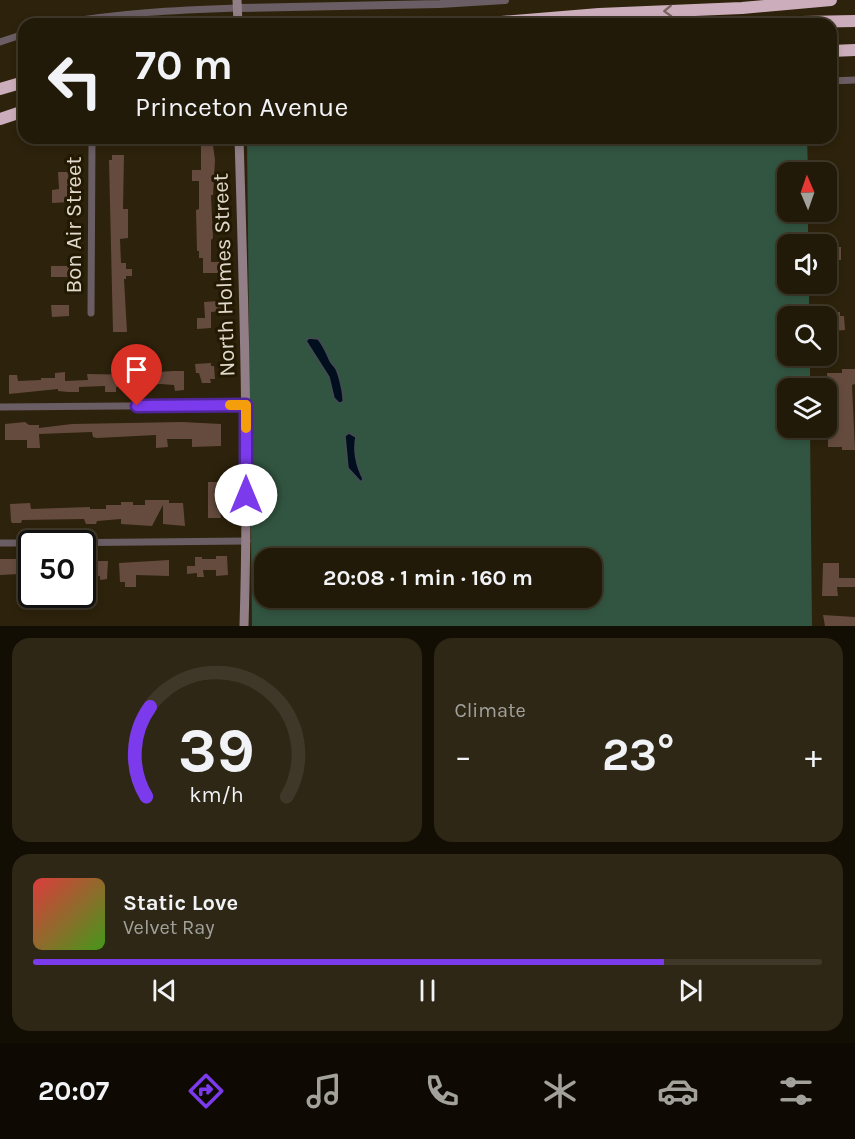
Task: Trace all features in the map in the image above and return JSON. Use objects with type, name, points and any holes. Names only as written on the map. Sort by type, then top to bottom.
[{"type":"highway","points":[[550,18],[742,8],[831,0]]},
{"type":"highway","points":[[837,21],[855,21]]},
{"type":"highway","points":[[837,51],[855,50]]},
{"type":"highway","points":[[0,89],[18,84]]},
{"type":"highway","points":[[0,119],[18,113]]},
{"type":"main road","name":"North Holmes Street","points":[[239,144],[246,405],[247,541],[244,626]]},
{"type":"street","points":[[90,18],[238,4],[440,4],[504,0]]},
{"type":"street","points":[[0,42],[18,36]]},
{"type":"street","points":[[837,81],[855,80]]},
{"type":"street","name":"Bon Air Street","points":[[91,313],[92,144]]},
{"type":"street","points":[[0,407],[246,405]]},
{"type":"street","points":[[96,542],[247,541]]},
{"type":"street","points":[[0,543],[18,543]]},
{"type":"green space","points":[[247,144],[807,144],[808,162],[777,162],[777,222],[808,222],[808,234],[777,234],[777,294],[809,294],[809,306],[777,306],[777,366],[810,366],[810,378],[777,378],[777,438],[810,438],[812,626],[252,626]]},
{"type":"water","points":[[309,338],[318,339],[336,369],[343,402],[339,403],[334,398],[329,377],[306,341]]},
{"type":"water","points":[[349,433],[356,437],[355,453],[363,479],[361,482],[348,468],[345,436]]},
{"type":"building","points":[[201,144],[213,144],[215,160],[213,195],[211,195],[213,238],[211,240],[211,262],[222,262],[222,273],[203,273],[203,258],[199,258],[199,251],[197,251],[196,210],[199,209],[199,181],[192,181],[192,170],[201,170]]},
{"type":"building","points":[[112,155],[124,155],[123,209],[128,209],[128,238],[120,239],[121,263],[126,263],[126,269],[132,269],[132,276],[126,276],[124,279],[127,332],[113,332],[109,160],[112,160]]},
{"type":"building","points":[[58,172],[68,172],[70,202],[52,203],[52,190],[59,189]]},
{"type":"building","points":[[837,247],[841,247],[841,260],[837,260]]},
{"type":"building","points":[[51,266],[72,266],[72,277],[51,277]]},
{"type":"building","points":[[219,301],[221,311],[211,312],[211,328],[197,329],[197,318],[205,318],[204,302]]},
{"type":"building","points":[[51,305],[69,305],[69,316],[52,317]]},
{"type":"building","points":[[837,312],[840,312],[840,316],[844,316],[845,330],[837,330]]},
{"type":"building","points":[[211,363],[211,366],[214,366],[215,379],[210,379],[211,383],[202,383],[199,373],[196,373],[195,364]]},
{"type":"building","points":[[842,369],[855,369],[855,384],[852,385],[855,450],[828,447],[828,438],[837,438],[837,378],[827,378],[827,373],[842,373]]},
{"type":"building","points":[[184,371],[184,390],[175,391],[174,385],[161,384],[116,387],[116,392],[105,392],[105,386],[79,387],[79,392],[58,391],[58,389],[9,394],[9,375],[17,375],[18,381],[41,380],[41,378],[55,378],[55,373],[65,372],[65,381],[88,380],[87,374],[144,375],[144,373]]},
{"type":"building","points":[[25,422],[29,425],[39,425],[39,428],[72,424],[182,422],[221,424],[221,446],[192,447],[192,439],[167,439],[168,447],[156,448],[156,435],[97,438],[93,437],[92,432],[39,434],[40,448],[27,448],[27,440],[5,440],[5,424]]},
{"type":"building","points":[[208,482],[218,482],[218,494],[215,494],[216,507],[220,509],[221,518],[208,518]]},
{"type":"building","points":[[145,500],[169,500],[169,503],[183,503],[185,526],[163,524],[163,505],[152,526],[121,524],[121,519],[97,521],[96,524],[86,524],[84,519],[22,520],[21,523],[11,521],[10,504],[30,503],[31,509],[90,507],[90,509],[106,509],[106,505],[121,505],[121,502],[145,505]]},
{"type":"building","points":[[216,556],[227,556],[228,575],[216,576],[216,570],[203,570],[204,577],[197,577],[197,573],[187,574],[187,566],[195,566],[195,557],[216,559]]},
{"type":"building","points":[[0,559],[18,561],[18,574],[0,575]]},
{"type":"building","points":[[169,560],[169,576],[136,575],[136,587],[125,587],[125,582],[120,582],[119,563]]},
{"type":"building","points":[[97,561],[108,561],[107,579],[100,580],[100,576],[96,577]]},
{"type":"building","points":[[823,563],[839,563],[839,578],[855,578],[855,587],[837,587],[838,596],[822,596]]},
{"type":"building","points":[[823,615],[855,617],[855,626],[825,626]]},
{"type":"slow traffic","points":[[230,405],[246,405],[246,428]]},
{"type":"route","points":[[137,406],[246,405],[246,495]]}]
